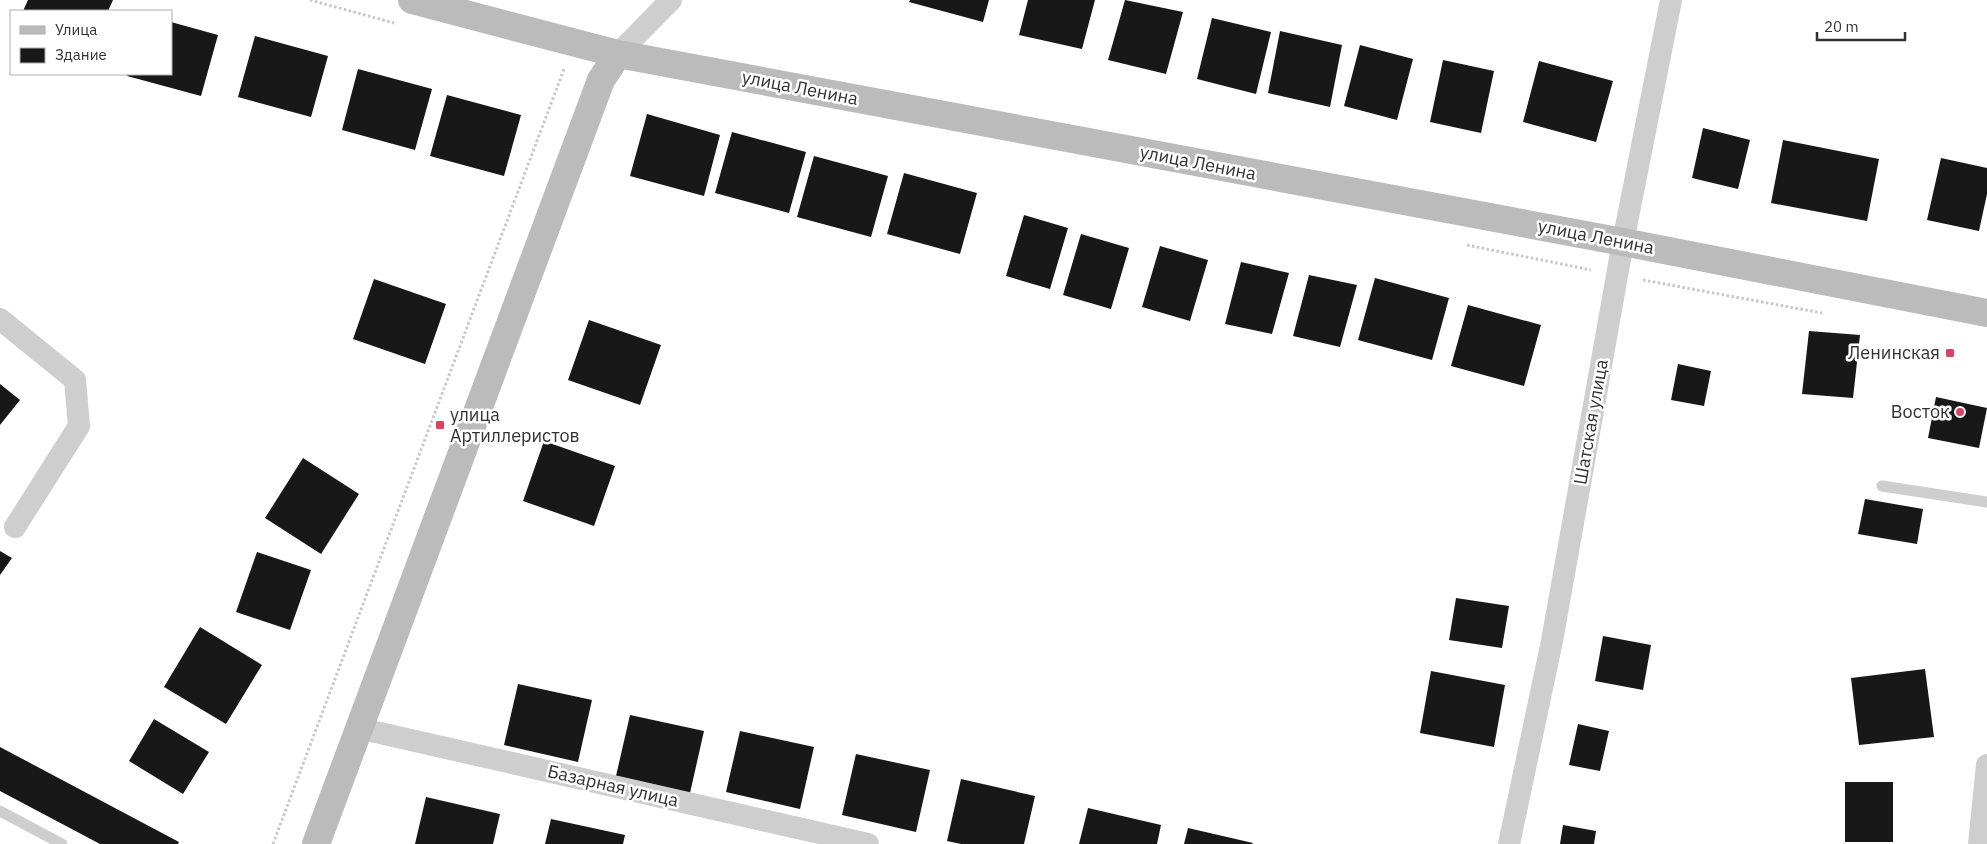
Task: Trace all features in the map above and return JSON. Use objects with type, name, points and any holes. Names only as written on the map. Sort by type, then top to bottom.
[{"type":"main road","name":"улица Ленина","points":[[412,0],[618,54],[1623,242],[1987,313]]},
{"type":"main road","points":[[316,844],[600,80],[618,54]]},
{"type":"street","points":[[618,54],[670,0]]},
{"type":"street","name":"Шатская улица","points":[[1509,844],[1552,641],[1623,242],[1671,0]]},
{"type":"street","points":[[0,319],[75,380],[79,426],[15,527]]},
{"type":"street","name":"Базарная улица","points":[[358,728],[868,844]]},
{"type":"street","points":[[1982,840],[1987,765]]},
{"type":"lane","points":[[1882,486],[1987,502]]},
{"type":"lane","points":[[0,810],[62,844]]},
{"type":"path","points":[[273,844],[574,42]]},
{"type":"building","points":[[28,0],[113,0],[108,10],[23,10]]},
{"type":"building","points":[[910,0],[989,0],[983,22],[909,2]]},
{"type":"building","points":[[1028,0],[1095,0],[1082,49],[1019,35]]},
{"type":"building","points":[[1125,0],[1183,12],[1166,74],[1108,60]]},
{"type":"building","points":[[1212,18],[1271,32],[1256,94],[1197,79]]},
{"type":"building","points":[[172,22],[218,35],[201,96],[127,76],[172,75]]},
{"type":"building","points":[[1280,31],[1342,45],[1330,107],[1268,93]]},
{"type":"building","points":[[255,36],[328,56],[311,117],[238,97]]},
{"type":"building","points":[[1360,45],[1413,59],[1397,120],[1344,106]]},
{"type":"building","points":[[1443,60],[1494,71],[1481,133],[1430,122]]},
{"type":"building","points":[[1539,61],[1613,81],[1596,142],[1523,122]]},
{"type":"building","points":[[358,69],[432,89],[415,150],[342,130]]},
{"type":"building","points":[[447,95],[521,115],[504,176],[430,156]]},
{"type":"building","points":[[647,114],[720,135],[704,196],[630,176]]},
{"type":"building","points":[[1703,128],[1750,140],[1738,189],[1692,178]]},
{"type":"building","points":[[732,132],[806,152],[789,213],[715,193]]},
{"type":"building","points":[[1783,140],[1879,159],[1867,221],[1771,203]]},
{"type":"building","points":[[814,156],[888,176],[871,237],[797,217]]},
{"type":"building","points":[[1941,158],[1987,168],[1987,194],[1979,231],[1927,220]]},
{"type":"building","points":[[904,173],[977,193],[960,254],[887,234]]},
{"type":"building","points":[[1024,215],[1068,228],[1050,289],[1006,276]]},
{"type":"building","points":[[1081,234],[1129,248],[1111,309],[1063,295]]},
{"type":"building","points":[[1160,246],[1208,260],[1190,321],[1142,307]]},
{"type":"building","points":[[1241,262],[1289,273],[1272,334],[1225,324]]},
{"type":"building","points":[[1309,275],[1357,285],[1340,347],[1293,336]]},
{"type":"building","points":[[1375,278],[1449,298],[1432,360],[1358,340]]},
{"type":"building","points":[[374,279],[446,304],[425,364],[353,339]]},
{"type":"building","points":[[1468,305],[1541,325],[1524,386],[1451,366]]},
{"type":"building","points":[[589,320],[661,345],[640,405],[568,380]]},
{"type":"building","points":[[1809,331],[1860,335],[1853,398],[1802,394]]},
{"type":"building","points":[[1678,364],[1711,371],[1704,406],[1671,400]]},
{"type":"building","points":[[0,384],[20,400],[0,425]]},
{"type":"building","points":[[1936,397],[1987,408],[1979,448],[1928,438]]},
{"type":"building","points":[[544,441],[615,466],[594,526],[523,501]]},
{"type":"building","points":[[303,458],[359,494],[321,554],[265,518]]},
{"type":"building","points":[[1865,499],[1923,509],[1917,544],[1858,534]]},
{"type":"building","points":[[0,551],[12,558],[0,575]]},
{"type":"building","points":[[257,552],[311,570],[290,630],[236,612]]},
{"type":"building","points":[[1456,598],[1509,606],[1502,648],[1449,640]]},
{"type":"building","points":[[200,627],[262,665],[226,724],[164,687]]},
{"type":"building","points":[[1603,636],[1651,645],[1643,690],[1595,681]]},
{"type":"building","points":[[1925,669],[1934,737],[1859,745],[1851,678]]},
{"type":"building","points":[[1431,671],[1505,685],[1494,747],[1420,733]]},
{"type":"building","points":[[518,684],[592,700],[578,762],[504,745]]},
{"type":"building","points":[[630,715],[704,731],[690,793],[616,776]]},
{"type":"building","points":[[154,719],[209,752],[183,794],[129,761]]},
{"type":"building","points":[[1578,724],[1609,731],[1600,771],[1569,765]]},
{"type":"building","points":[[740,731],[814,747],[800,809],[726,792]]},
{"type":"building","points":[[0,747],[179,842],[178,844],[100,844],[0,791]]},
{"type":"building","points":[[856,754],[930,770],[916,832],[842,815]]},
{"type":"building","points":[[961,779],[1035,796],[1024,844],[961,844],[947,841]]},
{"type":"building","points":[[1845,782],[1893,782],[1893,842],[1845,842]]},
{"type":"building","points":[[426,797],[500,814],[493,844],[415,844]]},
{"type":"building","points":[[1088,808],[1161,825],[1157,844],[1079,844]]},
{"type":"building","points":[[551,819],[625,835],[623,844],[545,844]]},
{"type":"building","points":[[1563,825],[1596,831],[1594,844],[1560,844]]},
{"type":"building","points":[[1188,828],[1253,843],[1184,844]]},
{"type":"place","name":"Ленинская","points":[[1950,353]]},
{"type":"place","name":"Восток","points":[[1960,412]]},
{"type":"place","name":"улица Артиллеристов","points":[[440,425]]}]
